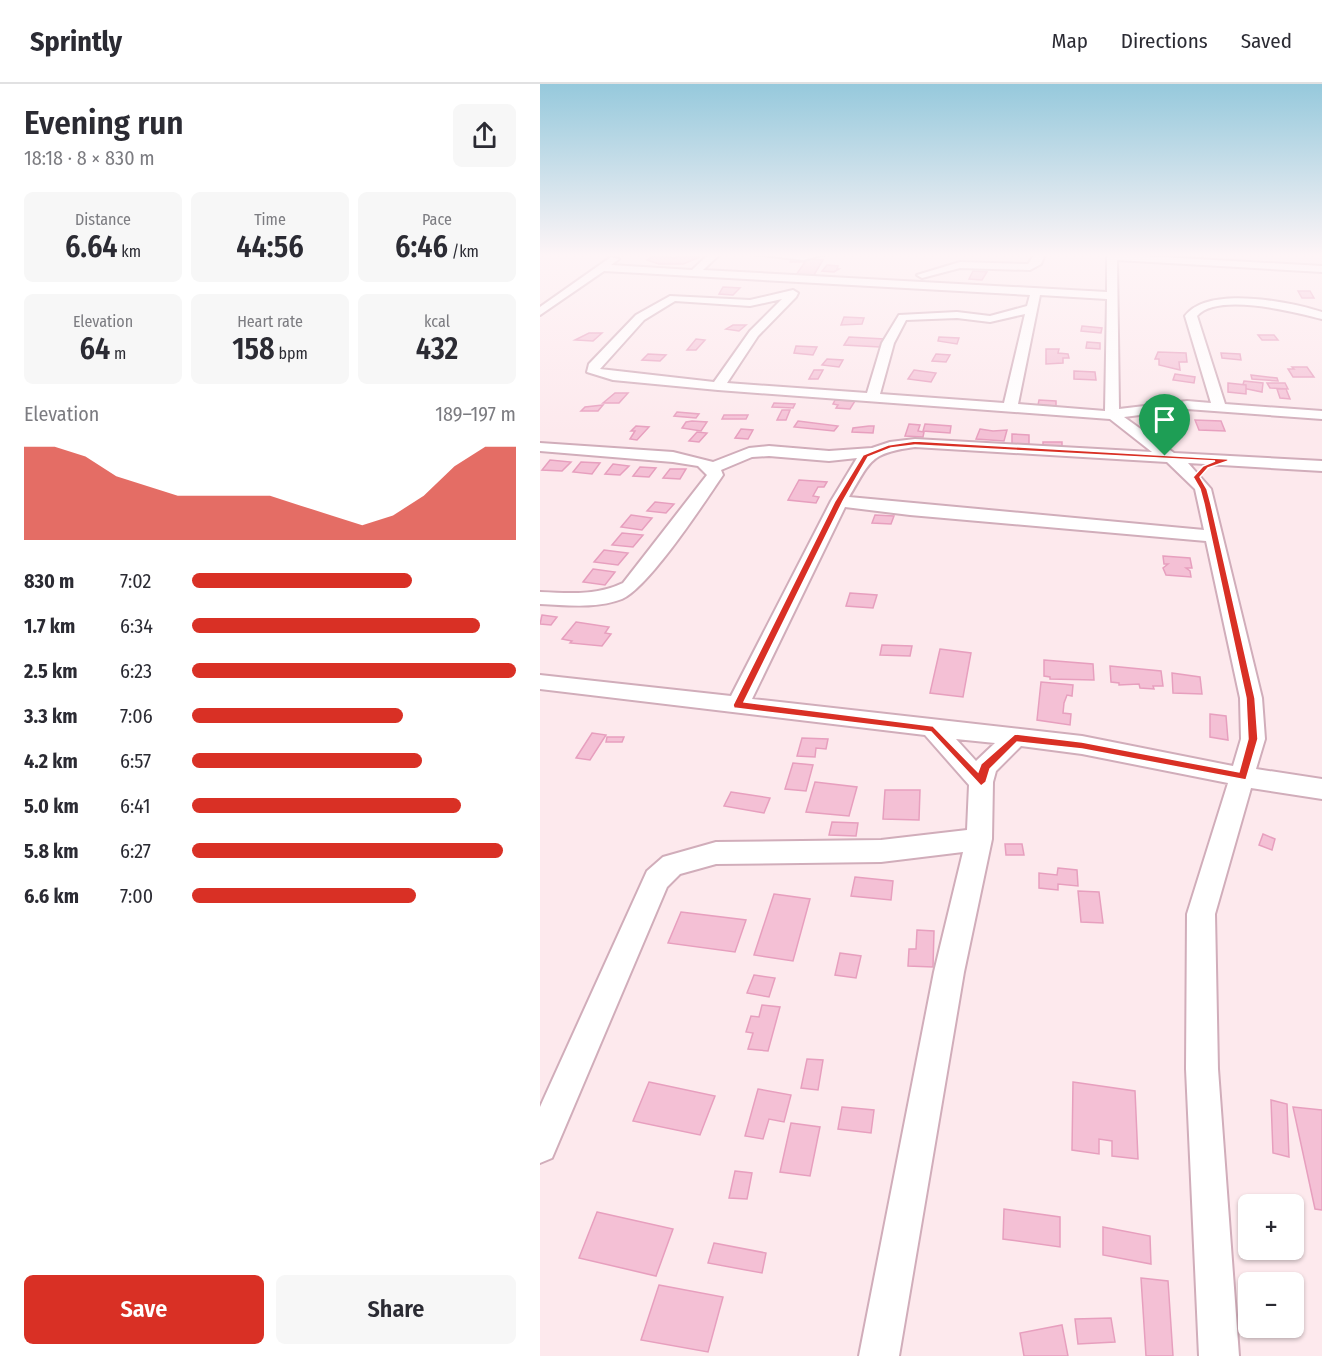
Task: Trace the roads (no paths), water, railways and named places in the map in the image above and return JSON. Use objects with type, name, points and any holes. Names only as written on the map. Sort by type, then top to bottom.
[{"type":"street","points":[[646,313],[619,339],[594,367],[593,372],[718,386],[1105,415],[1164,406],[1219,406],[1322,415]]},
{"type":"street","points":[[718,386],[754,334],[774,313]]},
{"type":"street","points":[[873,396],[896,324],[903,317],[957,315],[990,318],[1010,313]]},
{"type":"street","points":[[1010,408],[1033,313]]},
{"type":"street","points":[[1113,313],[1112,413],[1137,436],[1196,477],[1203,489],[1251,698],[1253,739],[1202,914],[1202,1069],[1219,1356]]},
{"type":"street","points":[[1193,313],[1191,316],[1219,406]]},
{"type":"street","points":[[712,468],[749,453],[769,451],[829,456],[873,452],[915,443],[1322,466]]},
{"type":"street","points":[[540,447],[673,457],[703,462],[712,468],[715,475],[630,587],[614,595],[591,600],[540,597]]},
{"type":"street","points":[[738,705],[839,501],[866,455],[873,452]]},
{"type":"street","points":[[1196,477],[1206,467],[1226,460]]},
{"type":"street","points":[[839,501],[938,513],[1214,536]]},
{"type":"street","points":[[540,682],[1082,746],[1242,777],[1322,789]]},
{"type":"street","points":[[933,729],[981,782]]},
{"type":"street","points":[[879,1356],[949,972],[979,838],[981,782],[985,767],[1015,738]]},
{"type":"street","points":[[540,1146],[657,879],[672,865],[716,853],[881,851],[979,838]]}]
